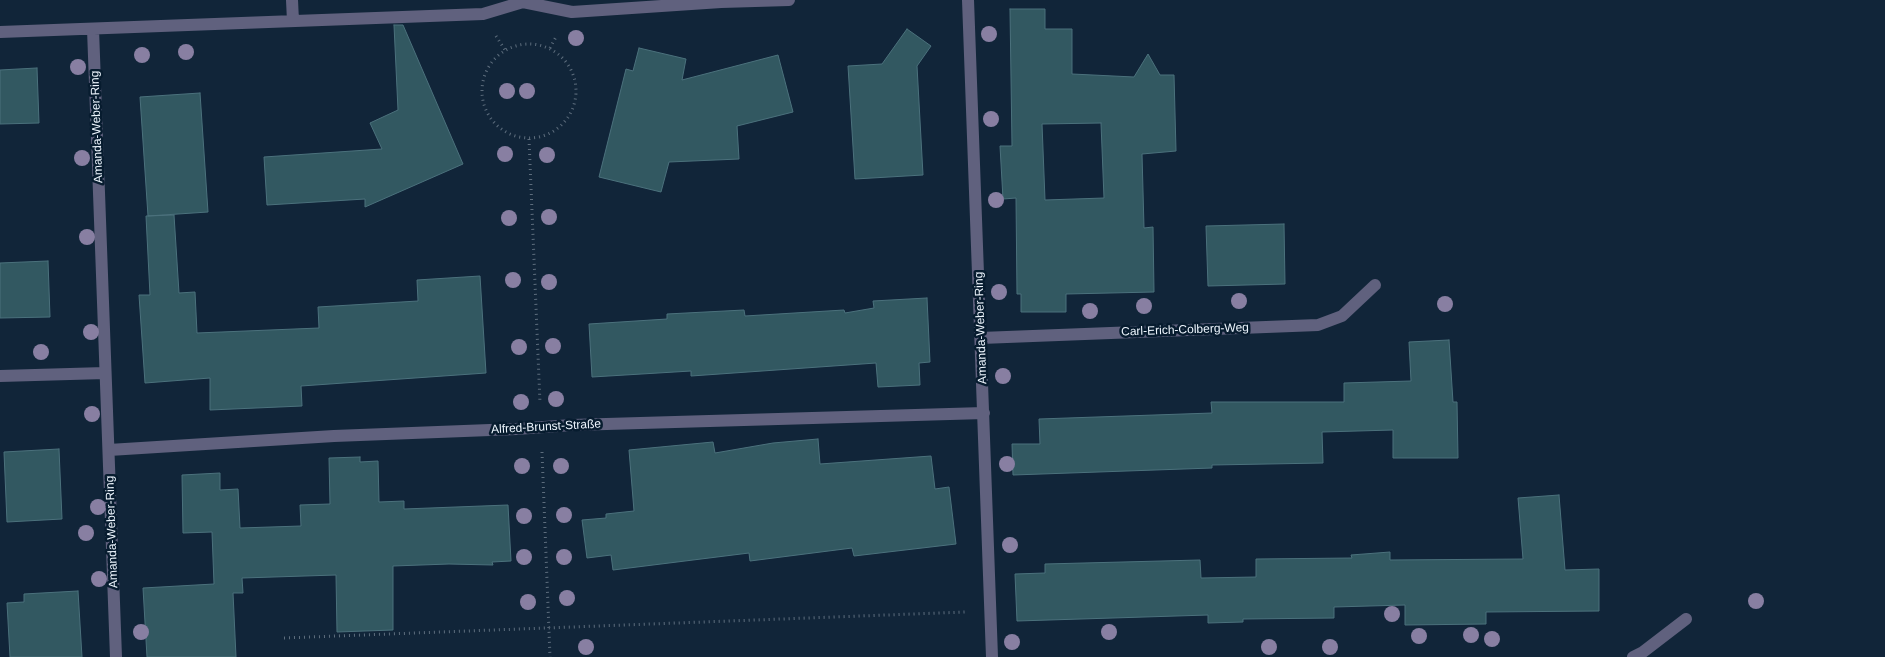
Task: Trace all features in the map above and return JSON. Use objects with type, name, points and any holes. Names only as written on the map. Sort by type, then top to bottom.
[{"type":"street","points":[[292,0],[293,20]]},
{"type":"street","points":[[0,32],[483,14],[523,1],[572,12],[789,0]]},
{"type":"street","name":"Amanda-Weber-Ring","points":[[968,0],[992,657]]},
{"type":"street","name":"Amanda-Weber-Ring","points":[[93,29],[116,657]]},
{"type":"street","name":"Carl-Erich-Colberg-Weg","points":[[981,338],[1318,325],[1342,316],[1375,285]]},
{"type":"street","points":[[0,376],[105,373]]},
{"type":"street","name":"Alfred-Brunst-Straße","points":[[109,450],[334,436],[541,428],[572,425],[984,412]]},
{"type":"street","points":[[1633,657],[1643,652],[1686,619]]},
{"type":"path","points":[[519,44],[535,44],[550,48],[563,58],[572,71],[576,86],[575,102],[569,117],[558,128],[544,136],[529,139],[514,136],[500,129],[489,117],[483,104],[481,87],[484,72],[493,59],[505,50],[519,44]]},
{"type":"path","points":[[529,139],[550,657]]},
{"type":"path","points":[[284,638],[991,612]]},
{"type":"building","points":[[1010,9],[1045,9],[1045,29],[1072,29],[1072,74],[1134,77],[1148,54],[1160,75],[1174,75],[1176,151],[1142,154],[1144,228],[1153,227],[1154,292],[1066,294],[1066,312],[1021,312],[1021,294],[1017,294],[1016,198],[1003,199],[1000,146],[1012,146]],"holes":[[[1101,123],[1104,198],[1045,200],[1042,124]]]},
{"type":"building","points":[[394,25],[403,25],[463,164],[365,207],[365,199],[267,205],[264,157],[382,149],[370,123],[398,110]]},
{"type":"building","points":[[907,29],[931,46],[917,66],[923,175],[855,179],[848,66],[882,64]]},
{"type":"building","points":[[639,48],[686,59],[682,80],[778,55],[793,112],[737,126],[739,159],[669,162],[661,192],[599,177],[626,69],[633,71]]},
{"type":"building","points":[[37,68],[39,123],[0,124],[0,70]]},
{"type":"building","points":[[200,93],[208,212],[148,216],[140,97]]},
{"type":"building","points":[[174,215],[179,293],[195,292],[197,333],[319,328],[318,307],[418,301],[417,280],[480,276],[486,373],[301,386],[302,406],[210,410],[210,378],[145,383],[139,295],[150,295],[146,216]]},
{"type":"building","points":[[1284,224],[1285,284],[1208,286],[1206,226]]},
{"type":"building","points":[[48,261],[50,317],[0,318],[0,263]]},
{"type":"building","points":[[927,298],[930,362],[919,363],[920,385],[878,387],[876,363],[691,376],[691,371],[592,377],[589,324],[667,319],[667,314],[744,310],[745,316],[844,310],[845,313],[874,308],[873,301]]},
{"type":"building","points":[[1449,340],[1453,402],[1457,402],[1458,458],[1393,458],[1393,430],[1322,432],[1323,463],[1212,465],[1212,468],[1013,475],[1012,444],[1040,444],[1039,419],[1212,413],[1211,402],[1344,402],[1344,383],[1411,381],[1409,342]]},
{"type":"building","points":[[818,439],[820,464],[931,456],[935,489],[949,487],[956,544],[854,556],[852,548],[750,561],[749,553],[613,570],[611,555],[587,558],[582,520],[606,518],[606,514],[634,511],[629,450],[713,442],[715,453],[773,443]]},
{"type":"building","points":[[59,449],[62,519],[7,522],[4,452]]},
{"type":"building","points":[[360,457],[360,462],[378,461],[379,502],[404,501],[404,509],[508,505],[511,561],[492,562],[493,565],[393,566],[393,630],[337,632],[336,575],[242,578],[243,593],[233,593],[236,657],[147,657],[143,588],[214,584],[212,532],[183,533],[182,475],[220,473],[220,490],[238,489],[240,528],[301,526],[300,505],[330,504],[329,458]]},
{"type":"building","points":[[1559,495],[1565,570],[1599,569],[1599,611],[1486,612],[1486,624],[1405,625],[1405,605],[1334,607],[1334,618],[1243,619],[1243,622],[1208,623],[1208,615],[1017,621],[1015,574],[1045,573],[1045,564],[1200,560],[1201,578],[1256,577],[1256,559],[1352,558],[1351,555],[1390,552],[1390,560],[1523,559],[1518,498]]},
{"type":"building","points":[[78,591],[82,657],[10,657],[7,603],[24,602],[24,594]]}]
